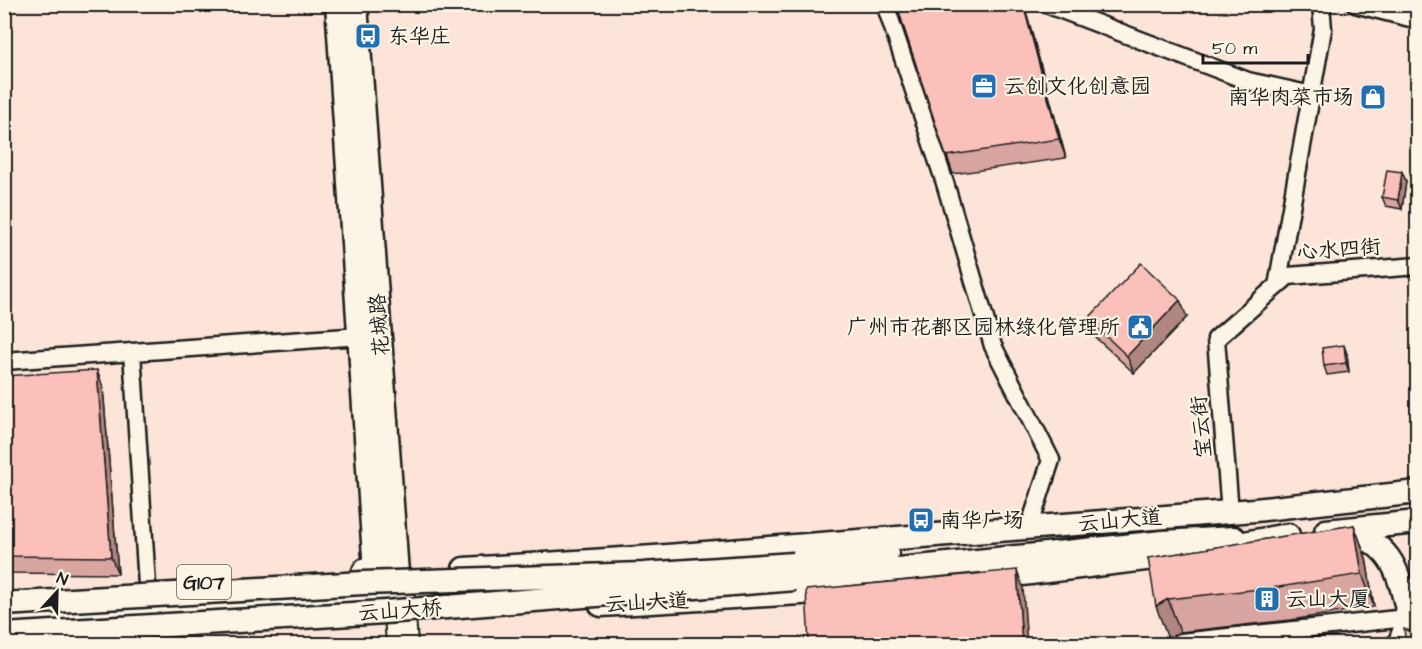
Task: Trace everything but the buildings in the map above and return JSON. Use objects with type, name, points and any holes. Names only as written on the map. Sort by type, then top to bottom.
[{"type":"highway","name":"云山大道","points":[[4,594],[152,601],[266,579],[387,601]]},
{"type":"highway","name":"云山大道","points":[[4,644],[387,601]]},
{"type":"highway","name":"花城路","points":[[387,601],[402,645]]},
{"type":"main road","name":"花城路","points":[[337,4],[361,336],[387,601]]},
{"type":"main road","name":"花城路","points":[[356,4],[387,601]]},
{"type":"main road","name":"云山大道","points":[[794,572],[1255,510],[1418,492]]},
{"type":"main road","name":"云山大道","points":[[387,601],[497,567],[1255,510]]},
{"type":"main road","name":"云山大道","points":[[794,572],[1152,543],[1288,535],[1418,522]]},
{"type":"main road","points":[[1349,529],[1371,538],[1387,552],[1402,585],[1407,615]]},
{"type":"main road","name":"云山大道","points":[[387,601],[614,604],[835,591],[1102,566],[1288,535]]},
{"type":"main road","name":"云山大桥","points":[[4,604],[321,585],[643,574],[794,572]]},
{"type":"main road","name":"云山大桥","points":[[4,635],[396,611],[794,572]]},
{"type":"main road","points":[[4,624],[152,601]]},
{"type":"main road","points":[[4,615],[152,601],[387,601]]},
{"type":"street","points":[[885,4],[945,183],[993,346],[1051,460],[1029,528]]},
{"type":"street","points":[[1046,4],[1248,81],[1312,95]]},
{"type":"street","points":[[1277,286],[1323,29],[1321,4]]},
{"type":"street","points":[[1355,4],[1418,20]]},
{"type":"street","name":"心水四街","points":[[1216,339],[1288,276],[1418,266]]},
{"type":"street","points":[[4,361],[361,336]]},
{"type":"street","name":"宝云街","points":[[1216,339],[1230,512]]},
{"type":"street","points":[[132,352],[152,601]]},
{"type":"street","points":[[1396,645],[1418,587]]},
{"type":"street","points":[[1181,642],[1407,615]]},
{"type":"place","name":"东华庄","points":[[368,36]]},
{"type":"place","name":"云创文化创意园","points":[[984,86]]},
{"type":"place","name":"南华肉菜市场","points":[[1373,97]]},
{"type":"place","name":"广州市花都区园林绿化管理所","points":[[1140,327]]},
{"type":"place","name":"南华广场","points":[[921,520]]},
{"type":"place","name":"云山大厦","points":[[1267,599]]}]
